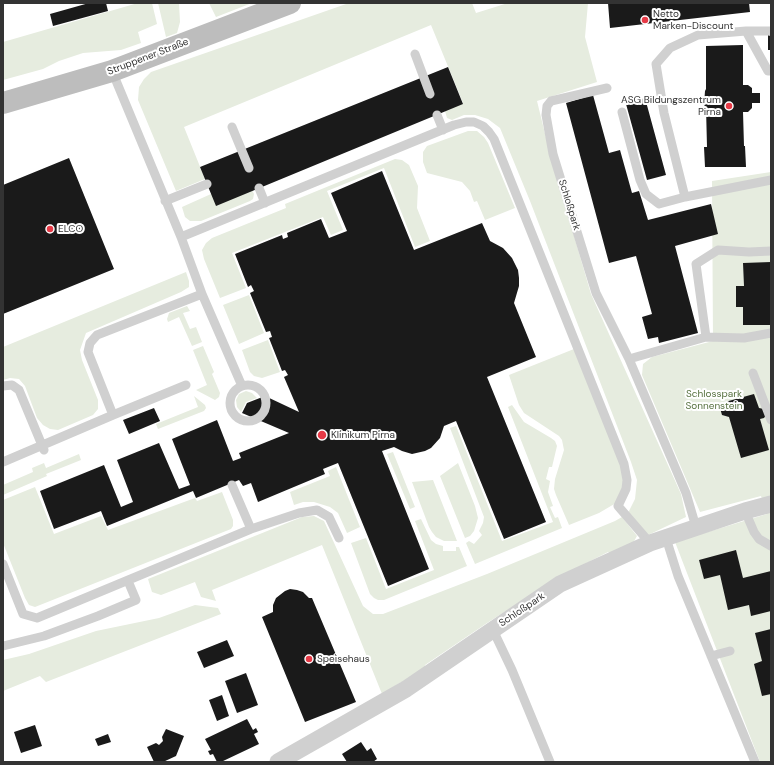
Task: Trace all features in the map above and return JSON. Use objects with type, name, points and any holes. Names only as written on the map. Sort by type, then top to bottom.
[{"type":"main road","name":"Struppener Straße","points":[[3,103],[112,71],[290,3]]},
{"type":"street","name":"Schloßpark","points":[[278,762],[406,689],[560,584],[658,541],[696,527],[771,504]]},
{"type":"lane","points":[[746,31],[768,71],[771,71]]},
{"type":"lane","points":[[685,196],[664,113],[656,64],[670,48],[698,34],[771,31]]},
{"type":"lane","points":[[415,54],[430,94]]},
{"type":"lane","points":[[112,71],[181,237],[202,294],[242,386]]},
{"type":"lane","name":"Schloßpark","points":[[607,88],[551,101],[547,106],[546,115],[553,154],[596,293],[629,358],[686,493],[696,527]]},
{"type":"lane","points":[[622,112],[640,180],[646,194],[659,204],[685,196],[770,183]]},
{"type":"lane","points":[[436,115],[442,130]]},
{"type":"lane","points":[[181,237],[442,130],[466,122],[474,122],[489,132],[494,139],[624,464],[627,480],[626,489],[618,506],[658,541],[678,576],[755,762]]},
{"type":"lane","points":[[232,127],[249,168]]},
{"type":"lane","points":[[165,201],[207,184]]},
{"type":"lane","points":[[259,188],[265,203]]},
{"type":"lane","points":[[706,337],[696,264],[718,250],[771,252]]},
{"type":"lane","points":[[113,415],[90,362],[88,352],[90,343],[97,335],[202,294]]},
{"type":"lane","points":[[629,358],[706,337],[744,338],[771,333]]},
{"type":"lane","points":[[753,373],[771,420]]},
{"type":"lane","points":[[3,386],[12,385],[19,390],[43,449]]},
{"type":"lane","points":[[3,462],[43,449],[113,415],[186,385]]},
{"type":"lane","points":[[232,485],[251,529]]},
{"type":"lane","points":[[3,564],[23,614],[37,618],[251,529],[299,513],[317,510],[328,517],[339,538]]},
{"type":"lane","points":[[745,511],[754,532],[759,539],[771,546]]},
{"type":"lane","points":[[3,646],[44,636],[136,600],[128,581]]},
{"type":"lane","points":[[493,630],[512,670],[550,762]]},
{"type":"lane","points":[[711,656],[730,651]]},
{"type":"green space","points":[[138,3],[152,3],[157,24],[138,32],[141,43],[121,50],[83,53],[59,61],[43,69],[3,80],[3,42]]},
{"type":"green space","points":[[158,3],[179,3],[180,22],[177,33],[166,37]]},
{"type":"green space","points":[[209,3],[252,3],[216,17]]},
{"type":"green space","points":[[349,3],[472,3],[476,13],[508,3],[588,3],[585,37],[597,82],[537,101],[550,154],[591,294],[681,494],[686,517],[646,536],[627,515],[635,499],[637,480],[530,201],[500,128],[488,119],[475,115],[464,115],[452,120],[447,118],[445,111],[463,103],[431,25],[184,127],[205,179],[176,191],[138,100],[139,87],[144,79],[151,72]]},
{"type":"green space","points":[[468,131],[477,131],[488,143],[515,208],[485,220],[477,201],[474,202],[470,191],[462,182],[427,173],[423,162],[423,152],[427,146]]},
{"type":"green space","points":[[395,159],[402,160],[409,165],[418,186],[417,208],[430,241],[415,247],[384,168],[327,191],[343,230],[331,235],[323,217],[232,253],[246,288],[220,298],[204,259],[202,250],[206,243],[212,238],[286,208],[285,204]]},
{"type":"green space","name":"Schlosspark Sonnenstein","points":[[771,172],[771,762],[760,762],[675,542],[767,514],[761,496],[700,512],[642,375],[643,364],[652,357],[713,341],[712,181]]},
{"type":"green space","points":[[252,190],[254,194],[253,199],[250,201],[201,221],[190,221],[185,217],[182,207],[211,194]]},
{"type":"green space","points":[[186,272],[189,287],[181,292],[86,333],[80,350],[82,360],[98,400],[98,409],[93,415],[58,430],[50,429],[43,425],[37,418],[25,386],[19,379],[10,378],[3,380],[3,347]]},
{"type":"green space","points":[[249,295],[264,333],[239,344],[223,305]]},
{"type":"green space","points":[[187,306],[190,311],[183,313],[190,329],[196,327],[202,342],[192,346],[179,317],[168,322],[167,319],[169,313]]},
{"type":"green space","points":[[268,340],[280,372],[262,378],[254,376],[250,372],[242,350]]},
{"type":"green space","points":[[203,346],[214,372],[212,374],[220,393],[219,397],[215,400],[196,390],[207,385],[193,350]]},
{"type":"green space","points":[[574,349],[623,470],[623,486],[616,503],[599,513],[569,525],[554,489],[555,479],[564,450],[562,440],[559,436],[524,413],[519,405],[509,375]]},
{"type":"green space","points":[[246,391],[252,393],[257,398],[246,402],[241,412],[237,407],[236,400],[239,394]]},
{"type":"green space","points":[[194,396],[205,405],[206,408],[204,411],[158,429],[156,424],[198,407]]},
{"type":"green space","points":[[512,405],[524,422],[555,441],[557,446],[552,467],[549,467],[546,479],[550,481],[548,492],[553,506],[550,507],[555,518],[558,517],[562,528],[475,564],[466,543],[469,541],[474,544],[482,535],[479,531],[484,517],[450,428],[456,426],[502,541],[553,522],[508,407]]},
{"type":"green space","points":[[393,452],[415,507],[410,509],[387,454]]},
{"type":"green space","points":[[79,454],[81,460],[46,474],[47,476],[3,495],[3,485],[33,472],[32,468],[44,463],[46,468]]},
{"type":"green space","points":[[458,463],[475,506],[478,518],[474,531],[470,536],[465,538],[440,476]]},
{"type":"green space","points":[[336,467],[360,527],[347,533],[338,513],[330,507],[314,502],[303,502],[294,505],[290,492],[330,476],[328,471]]},
{"type":"green space","points":[[433,480],[457,541],[444,541],[436,537],[432,532],[412,482]]},
{"type":"green space","points":[[35,487],[54,534],[101,516],[108,530],[195,498],[197,501],[222,492],[233,520],[233,526],[231,529],[35,607],[29,605],[25,598],[3,543],[3,500]]},
{"type":"green space","points":[[314,516],[324,521],[363,606],[373,614],[383,614],[487,574],[622,517],[637,536],[633,543],[613,555],[608,552],[559,577],[425,665],[424,672],[408,683],[401,682],[382,694],[322,545],[212,590],[216,601],[201,597],[195,582],[161,595],[152,592],[148,579],[302,517]]},
{"type":"green space","points":[[421,519],[431,540],[436,544],[443,546],[443,551],[456,551],[456,547],[459,547],[467,566],[384,600],[374,598],[370,594],[351,543],[366,538],[386,589],[434,570],[415,521]]},
{"type":"green space","points":[[195,605],[218,608],[221,614],[46,682],[40,676],[3,691],[3,660],[29,654],[96,631],[159,618]]},
{"type":"building","points":[[89,3],[106,3],[108,11],[53,26],[50,14]]},
{"type":"building","name":"Netto Marken-Discount","points":[[608,3],[749,3],[750,12],[610,28]]},
{"type":"building","points":[[768,35],[771,36],[771,50],[768,50]]},
{"type":"building","name":"ASG Bildungszentrum Pirna","points":[[743,45],[743,85],[748,85],[752,88],[752,93],[760,93],[760,103],[752,103],[752,108],[748,112],[743,112],[746,167],[705,167],[704,147],[707,147],[706,107],[704,105],[706,89],[706,46]]},
{"type":"building","points":[[448,67],[463,104],[216,206],[200,167]]},
{"type":"building","points":[[593,95],[609,153],[620,150],[632,193],[639,191],[648,220],[711,204],[718,234],[675,246],[698,333],[659,343],[658,337],[648,339],[642,317],[652,314],[636,256],[609,263],[566,103]]},
{"type":"building","points":[[645,98],[666,175],[647,180],[626,104]]},
{"type":"building","name":"ELCO","points":[[69,158],[114,269],[3,314],[3,185]]},
{"type":"building","points":[[382,171],[414,250],[482,223],[490,241],[503,248],[512,258],[518,270],[519,286],[514,303],[536,357],[487,377],[546,522],[504,539],[456,421],[444,426],[440,438],[431,448],[425,451],[412,454],[394,447],[382,451],[429,569],[388,586],[338,463],[323,469],[325,474],[258,502],[251,483],[243,486],[239,480],[196,498],[193,491],[107,526],[101,511],[54,529],[40,491],[104,465],[121,507],[133,502],[117,460],[159,443],[179,489],[190,485],[172,439],[217,420],[233,461],[241,458],[239,453],[289,433],[242,413],[247,403],[265,396],[299,412],[284,377],[288,375],[285,370],[282,371],[269,338],[272,337],[270,331],[266,332],[250,293],[254,291],[251,285],[248,287],[235,254],[282,235],[283,239],[288,237],[287,233],[321,219],[329,238],[347,231],[331,193]]},
{"type":"building","points":[[771,262],[771,325],[743,325],[743,307],[736,307],[736,286],[744,286],[743,263]]},
{"type":"building","points":[[754,394],[759,408],[764,409],[766,415],[764,418],[760,419],[769,450],[741,458],[729,417],[722,415],[720,408],[725,402]]},
{"type":"building","points":[[154,408],[160,421],[129,434],[123,420]]},
{"type":"building","points":[[736,550],[743,578],[771,571],[771,611],[751,616],[749,605],[728,610],[720,575],[704,579],[699,560]]},
{"type":"building","name":"Speisehaus","points":[[290,589],[303,592],[309,598],[312,598],[356,702],[305,722],[262,617],[273,612],[273,605],[276,598]]},
{"type":"building","points":[[771,629],[771,694],[762,696],[754,664],[762,661],[755,633]]},
{"type":"building","points":[[227,640],[234,656],[204,668],[197,652]]},
{"type":"building","points":[[246,673],[258,705],[237,713],[225,681]]},
{"type":"building","points":[[222,695],[229,716],[217,721],[209,700]]},
{"type":"building","points":[[247,719],[253,730],[256,728],[258,732],[254,734],[259,744],[221,762],[217,762],[213,754],[210,755],[208,751],[211,750],[205,739]]},
{"type":"building","points":[[35,725],[42,746],[21,753],[14,732]]},
{"type":"building","points":[[166,729],[184,736],[176,756],[163,762],[154,762],[147,747],[156,743],[159,745],[163,741],[162,737]]},
{"type":"building","points":[[108,734],[111,742],[98,746],[95,739]]},
{"type":"building","points":[[361,742],[367,751],[371,748],[377,759],[373,762],[347,762],[342,754]]},
{"type":"place","name":"Netto Marken-Discount","points":[[645,20]]},
{"type":"place","name":"ASG Bildungszentrum Pirna","points":[[729,106]]},
{"type":"place","name":"ELCO","points":[[50,229]]},
{"type":"place","name":"Klinikum Pirna","points":[[322,435]]},
{"type":"place","name":"Speisehaus","points":[[309,659]]}]
